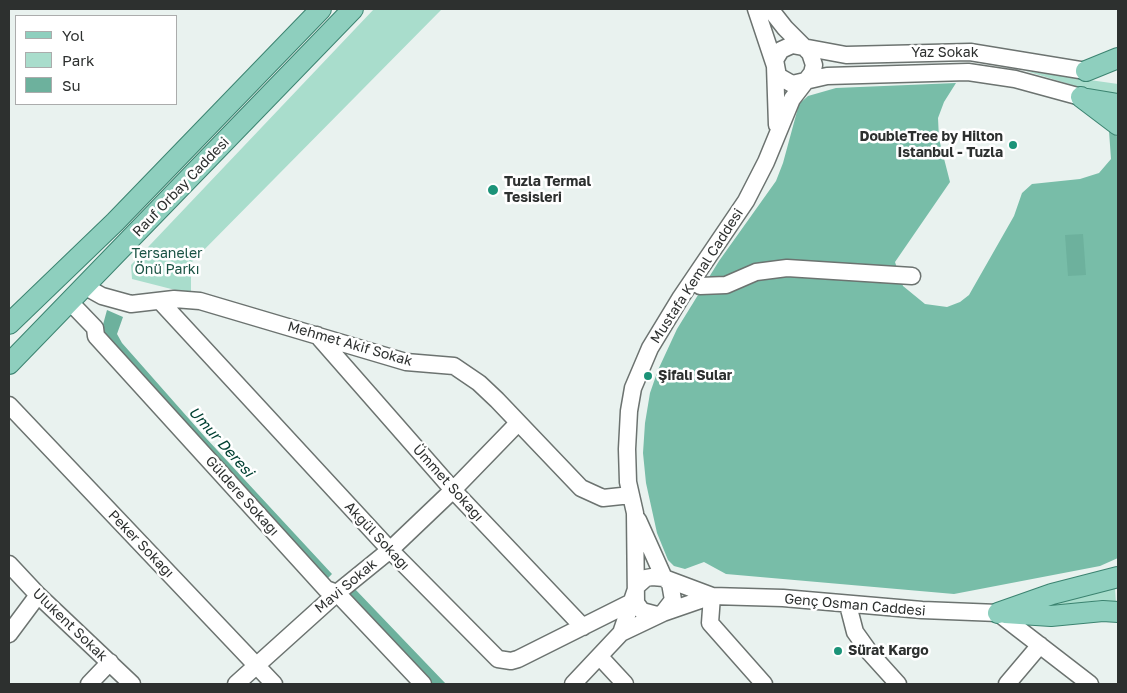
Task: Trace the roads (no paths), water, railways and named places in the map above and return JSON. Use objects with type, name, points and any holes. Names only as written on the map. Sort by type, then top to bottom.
[{"type":"main road","name":"Rauf Orbay Caddesi","points":[[9,324],[109,228],[321,9]]},
{"type":"main road","name":"Rauf Orbay Caddesi","points":[[9,364],[353,9]]},
{"type":"main road","points":[[1086,71],[1118,58]]},
{"type":"main road","points":[[1086,71],[1118,74]]},
{"type":"main road","points":[[1081,97],[1118,104]]},
{"type":"main road","points":[[1081,97],[1118,125]]},
{"type":"main road","points":[[998,613],[1052,594],[1118,578]]},
{"type":"main road","points":[[998,613],[1051,616],[1092,611],[1118,612]]},
{"type":"street","name":"Mustafa Kemal Caddesi","points":[[756,9],[778,76],[787,82],[797,84],[807,80]]},
{"type":"street","name":"Mustafa Kemal Caddesi","points":[[664,578],[635,513],[631,494],[627,449],[629,411],[633,388],[639,370],[673,310],[746,201],[766,162],[792,99],[812,73],[814,65],[810,53],[770,9]]},
{"type":"street","points":[[775,66],[777,55],[781,50],[792,45],[804,48]]},
{"type":"street","name":"Yaz Sokak","points":[[804,48],[846,55],[970,52],[1086,71]]},
{"type":"street","name":"Mustafa Kemal Caddesi","points":[[775,66],[778,101],[777,132]]},
{"type":"street","name":"Yaz Sokak","points":[[807,80],[828,76],[968,72],[1015,79],[1081,97]]},
{"type":"street","points":[[700,286],[726,285],[756,272],[788,268],[912,276]]},
{"type":"street","name":"Mehmet Akif Sokak","points":[[84,286],[102,296],[131,304],[174,299],[200,301],[406,362],[445,364],[460,368],[479,383],[581,488],[603,498],[631,494]]},
{"type":"street","name":"Güldere Sokağı","points":[[69,301],[95,328],[96,336],[326,589],[337,593],[423,684]]},
{"type":"street","name":"Akgül Sokağı","points":[[160,301],[390,550],[498,659],[511,661],[518,658],[583,627],[633,597]]},
{"type":"street","name":"Ümmet Sokağı","points":[[317,335],[453,490],[583,627]]},
{"type":"street","name":"Peker Sokağı","points":[[9,405],[274,684]]},
{"type":"street","name":"Mavi Sokak","points":[[236,684],[337,593],[390,550],[453,490],[518,422]]},
{"type":"street","name":"Mustafa Kemal Caddesi","points":[[633,597],[635,513]]},
{"type":"street","name":"Ulukent Sokak","points":[[9,564],[38,595],[132,684]]},
{"type":"street","points":[[646,578],[664,578],[670,583],[673,594],[670,606],[663,613],[653,615],[642,611],[633,597],[641,582],[646,578]]},
{"type":"street","name":"Genç Osman Caddesi","points":[[664,578],[712,596],[783,598],[941,612],[998,613]]},
{"type":"street","points":[[9,634],[38,595]]},
{"type":"street","points":[[712,596],[710,623],[764,684]]},
{"type":"street","name":"Genç Osman Caddesi","points":[[573,684],[622,633],[663,613],[712,596]]},
{"type":"street","name":"Genç Osman Caddesi","points":[[622,633],[633,597]]},
{"type":"street","points":[[848,605],[855,632],[870,653],[898,684]]},
{"type":"street","points":[[998,613],[1090,684]]},
{"type":"street","points":[[1007,684],[1040,645]]},
{"type":"street","points":[[600,657],[625,684]]},
{"type":"street","points":[[89,684],[110,662]]},
{"type":"water","points":[[1083,234],[1086,275],[1068,276],[1065,235]]},
{"type":"water","points":[[107,310],[123,317],[117,334],[122,343],[205,437],[332,574],[323,583],[101,332]]},
{"type":"water","points":[[354,588],[446,684],[428,684],[345,597]]},
{"type":"place","name":"DoubleTree by Hilton Istanbul - Tuzla","points":[[1013,145]]},
{"type":"place","name":"Tuzla Termal Tesisleri","points":[[493,190]]},
{"type":"place","name":"Şifalı Sular","points":[[648,376]]},
{"type":"place","name":"Sürat Kargo","points":[[838,651]]},
{"type":"park label","name":"Tersaneler Önü Parkı","points":[[167,262]]},
{"type":"water label","name":"Umur Deresi","points":[[221,442]]}]
